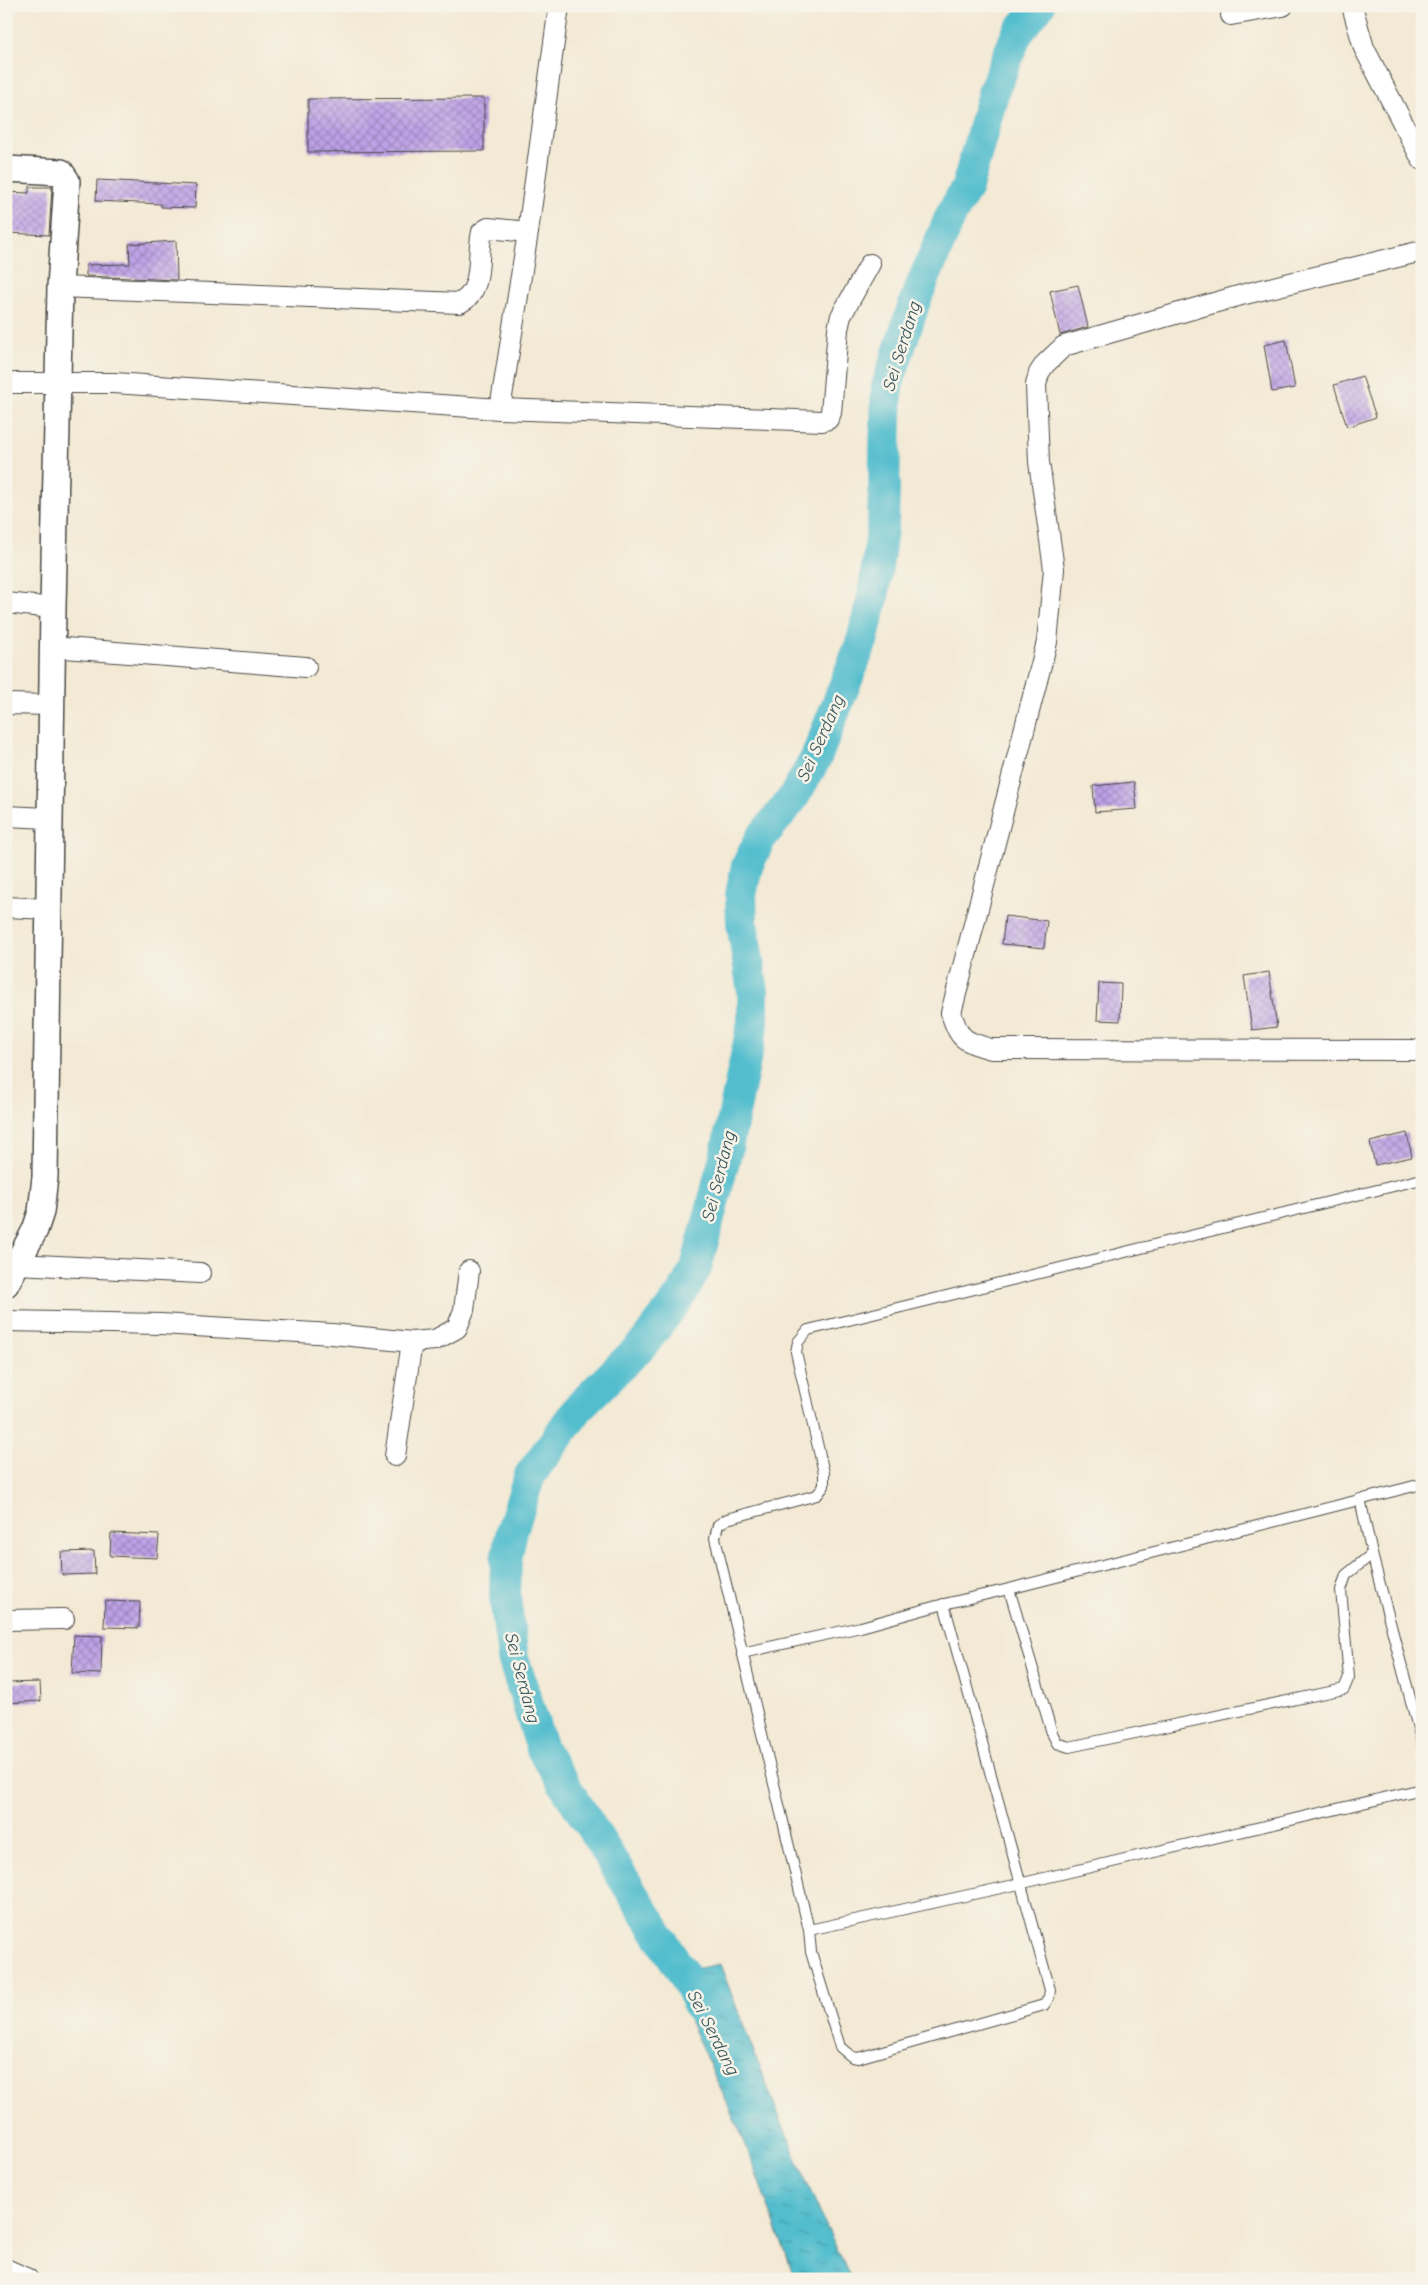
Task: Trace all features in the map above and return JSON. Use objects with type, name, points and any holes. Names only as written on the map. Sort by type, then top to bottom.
[{"type":"street","points":[[500,409],[523,232],[559,6]]},
{"type":"street","points":[[1231,15],[1282,6]]},
{"type":"street","points":[[1352,6],[1364,48],[1422,160]]},
{"type":"street","points":[[6,169],[61,172],[67,181],[60,287],[48,818],[47,1107],[44,1178],[41,1212],[35,1230],[12,1274],[200,1273]]},
{"type":"street","points":[[60,287],[460,303],[469,298],[476,288],[481,234],[488,228],[523,232]]},
{"type":"street","points":[[1422,251],[1245,294],[1064,346],[1053,355],[1039,373],[1036,385],[1038,462],[1054,569],[1047,642],[951,1013],[958,1033],[963,1038],[968,1042],[991,1048],[1422,1050]]},
{"type":"street","points":[[6,383],[114,383],[500,409],[812,423],[828,419],[831,413],[838,329],[841,316],[870,264]]},
{"type":"street","points":[[6,603],[53,608]]},
{"type":"street","points":[[52,648],[306,667]]},
{"type":"street","points":[[6,704],[51,705]]},
{"type":"street","points":[[6,816],[48,818]]},
{"type":"street","points":[[6,907],[48,909]]},
{"type":"street","points":[[6,1321],[180,1326],[340,1335],[412,1342],[435,1340],[456,1328],[464,1310],[469,1271]]},
{"type":"street","points":[[395,1456],[412,1342]]},
{"type":"street","points":[[6,1620],[64,1618]]},
{"type":"street","points":[[6,2269],[28,2279]]},
{"type":"lane","points":[[944,1604],[1019,1884],[1050,1990],[1047,2002],[1044,2005],[858,2058],[852,2057],[840,2047],[811,1952],[809,1930],[715,1538],[715,1530],[727,1519],[817,1495],[824,1486],[824,1473],[796,1352],[798,1342],[808,1330],[1422,1179]]},
{"type":"lane","points":[[742,1652],[861,1628],[944,1604],[1422,1484]]},
{"type":"lane","points":[[1360,1499],[1372,1554],[1422,1743]]},
{"type":"lane","points":[[1009,1589],[1052,1733],[1057,1743],[1069,1747],[1344,1689],[1349,1677],[1341,1590],[1346,1575],[1372,1554]]},
{"type":"lane","points":[[809,1930],[1019,1884],[1422,1789]]},
{"type":"water","points":[[720,1964],[798,2162],[852,2279],[795,2279],[742,2136],[668,1974]]},
{"type":"building","points":[[484,98],[484,151],[308,152],[308,99]]},
{"type":"building","points":[[97,180],[196,185],[195,208],[161,207],[161,204],[96,201]]},
{"type":"building","points":[[29,187],[52,187],[49,235],[6,233],[6,192],[29,193]]},
{"type":"building","points":[[176,241],[177,280],[86,276],[86,265],[130,264],[129,244]]},
{"type":"building","points":[[1078,285],[1088,327],[1060,335],[1050,291]]},
{"type":"building","points":[[1286,340],[1295,388],[1272,392],[1264,345]]},
{"type":"building","points":[[1362,376],[1376,417],[1347,427],[1334,385]]},
{"type":"building","points":[[1134,782],[1137,809],[1095,812],[1093,786]]},
{"type":"building","points":[[1005,916],[1047,921],[1044,948],[1002,944]]},
{"type":"building","points":[[1269,972],[1277,1027],[1252,1030],[1244,976]]},
{"type":"building","points":[[1099,983],[1121,984],[1120,1021],[1097,1020]]},
{"type":"building","points":[[1407,1133],[1412,1157],[1375,1165],[1370,1142]]},
{"type":"building","points":[[111,1533],[159,1535],[157,1558],[110,1556]]},
{"type":"building","points":[[94,1551],[95,1574],[62,1575],[61,1552]]},
{"type":"building","points":[[105,1601],[140,1602],[139,1628],[104,1627]]},
{"type":"building","points":[[74,1635],[102,1636],[101,1674],[72,1673]]},
{"type":"building","points":[[40,1682],[41,1701],[6,1703],[6,1683]]},
{"type":"waterway","name":"Sei Serdang","points":[[701,2010],[684,1975],[542,1749],[513,1658],[505,1598],[506,1560],[512,1530],[530,1475],[581,1405],[645,1342],[681,1295],[696,1268],[726,1153],[753,1022],[753,992],[742,923],[741,895],[747,866],[760,839],[793,798],[816,758],[862,641],[873,597],[883,522],[887,386],[916,298],[952,213],[967,187],[994,90],[1017,34],[1039,6]]}]
